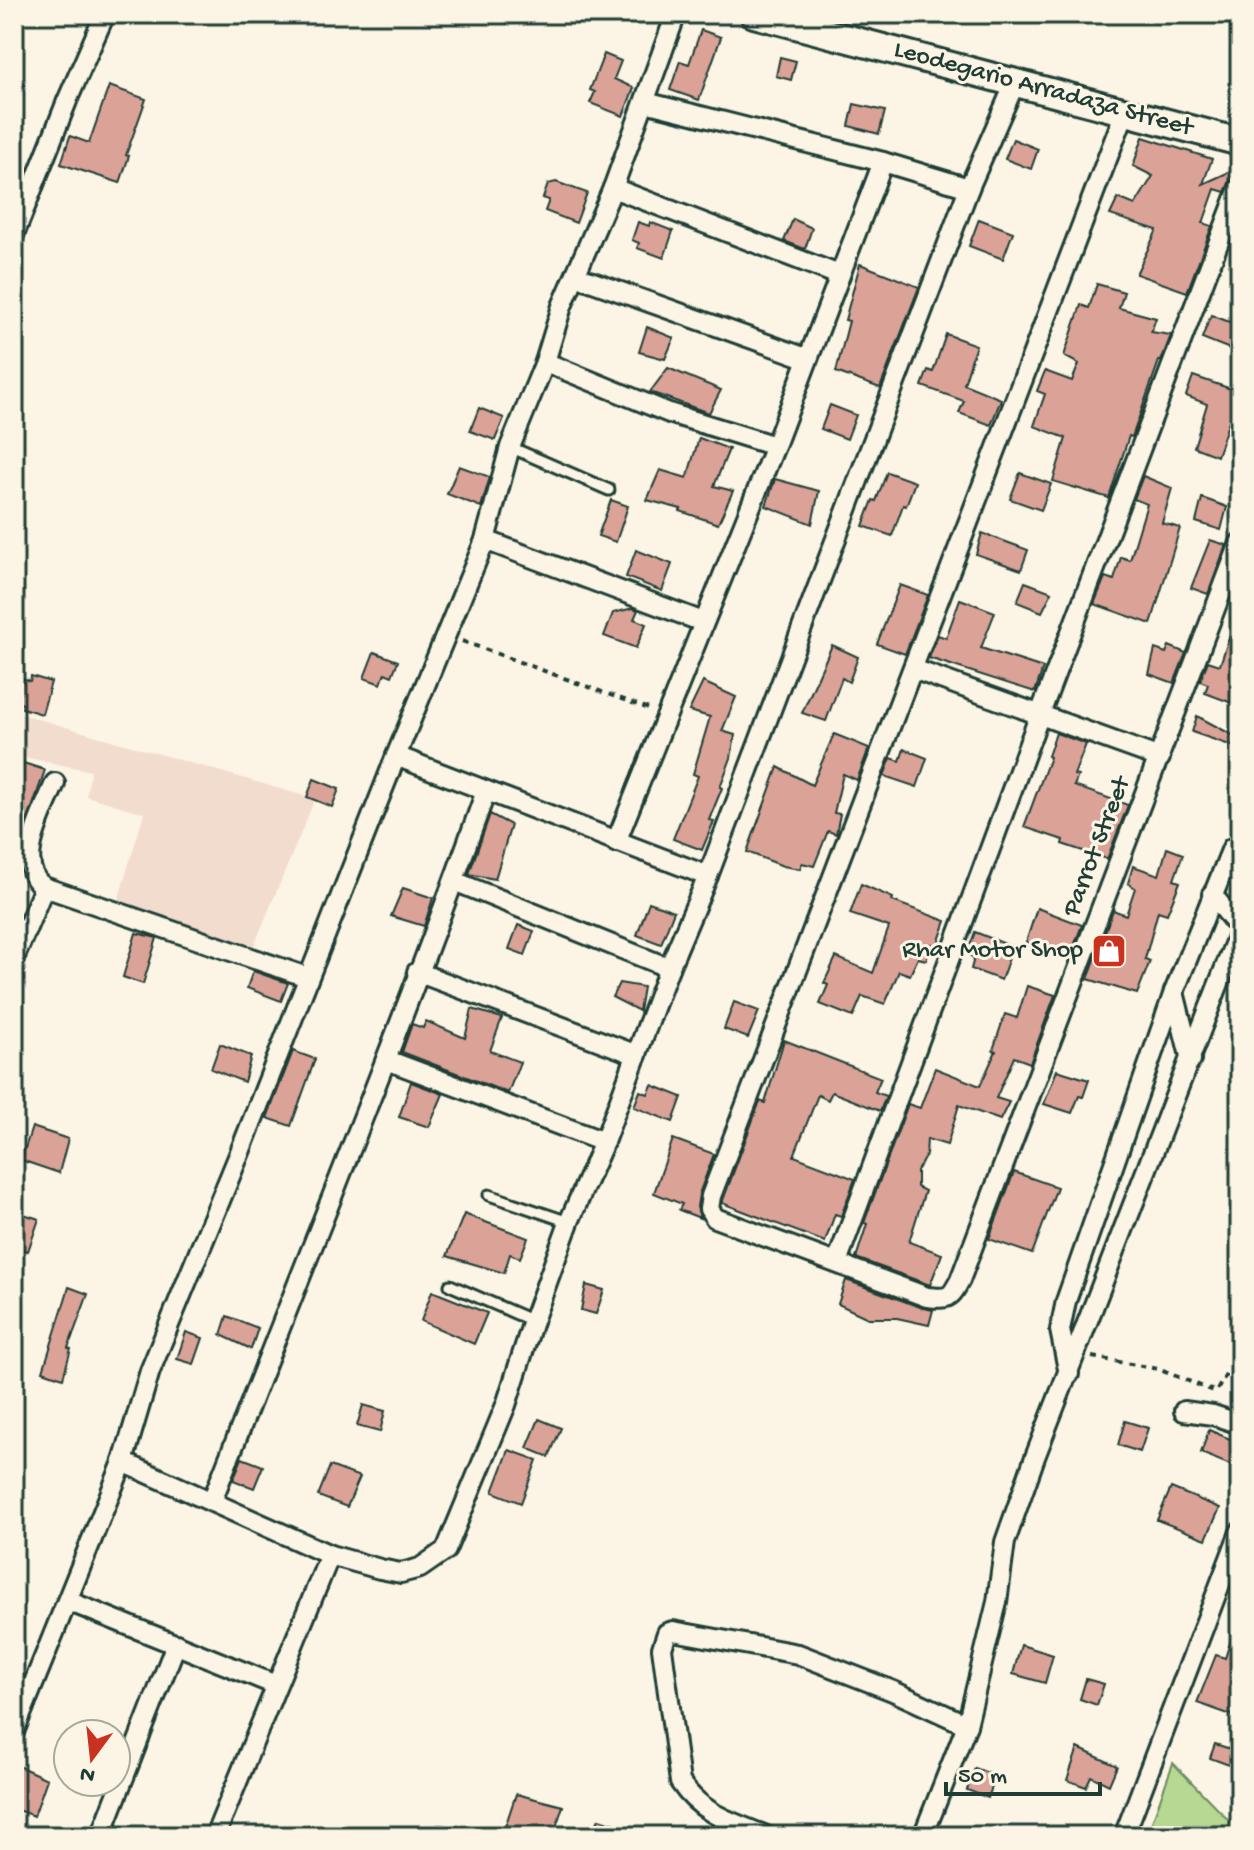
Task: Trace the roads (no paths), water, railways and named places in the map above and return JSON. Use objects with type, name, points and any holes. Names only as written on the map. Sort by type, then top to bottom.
[{"type":"street","points":[[14,235],[105,14]]},
{"type":"street","points":[[14,1732],[123,1462],[150,1371],[485,540],[510,447],[545,362],[562,306],[613,188],[676,14]]},
{"type":"street","name":"Leodegario Arradaza Street","points":[[754,14],[1240,142]]},
{"type":"street","points":[[123,1462],[330,1555],[401,1573],[420,1568],[446,1550],[506,1405],[569,1222],[604,1142],[669,968],[708,876],[969,188],[1015,83]]},
{"type":"street","points":[[645,102],[883,162],[969,188]]},
{"type":"street","points":[[1125,112],[711,1196],[709,1209],[715,1218],[837,1262],[1240,186]]},
{"type":"street","points":[[616,842],[775,446],[883,162]]},
{"type":"street","points":[[613,188],[839,275]]},
{"type":"street","points":[[576,276],[806,358]]},
{"type":"street","points":[[545,362],[669,413],[775,446]]},
{"type":"street","points":[[485,540],[703,622]]},
{"type":"street","name":"Parrot Street","points":[[837,1262],[927,1297],[945,1299],[960,1280],[1240,543]]},
{"type":"street","points":[[913,669],[1160,758]]},
{"type":"street","points":[[396,756],[708,876]]},
{"type":"street","points":[[55,783],[32,844],[30,866],[35,881],[44,887],[307,977]]},
{"type":"street","points":[[212,1501],[387,1060],[486,791]]},
{"type":"street","points":[[1069,1374],[1061,1322],[1066,1301],[1174,992],[1232,848],[1240,845]]},
{"type":"street","points":[[454,881],[669,968]]},
{"type":"street","points":[[14,959],[44,887]]},
{"type":"street","points":[[923,1836],[967,1725],[997,1602],[1005,1542],[1035,1457],[1240,929],[1212,894]]},
{"type":"street","points":[[417,972],[637,1055]]},
{"type":"street","points":[[1174,992],[1191,1060]]},
{"type":"street","points":[[387,1060],[604,1142]]},
{"type":"street","points":[[1062,1337],[1087,1325]]},
{"type":"street","points":[[1184,1411],[1213,1415],[1240,1424]]},
{"type":"street","points":[[1124,1836],[1240,1532]]},
{"type":"street","points":[[215,1836],[330,1555]]},
{"type":"street","points":[[68,1601],[276,1685]]},
{"type":"street","points":[[766,1836],[710,1813],[692,1800],[680,1782],[662,1648],[667,1633],[673,1631],[798,1654],[893,1691],[967,1725]]},
{"type":"street","points":[[101,1836],[176,1644]]},
{"type":"lane","points":[[510,447],[609,490]]},
{"type":"lane","points":[[489,1195],[569,1222]]},
{"type":"lane","points":[[450,1285],[533,1321]]},
{"type":"place","name":"Rhar Motor Shop","points":[[1109,951]]}]
